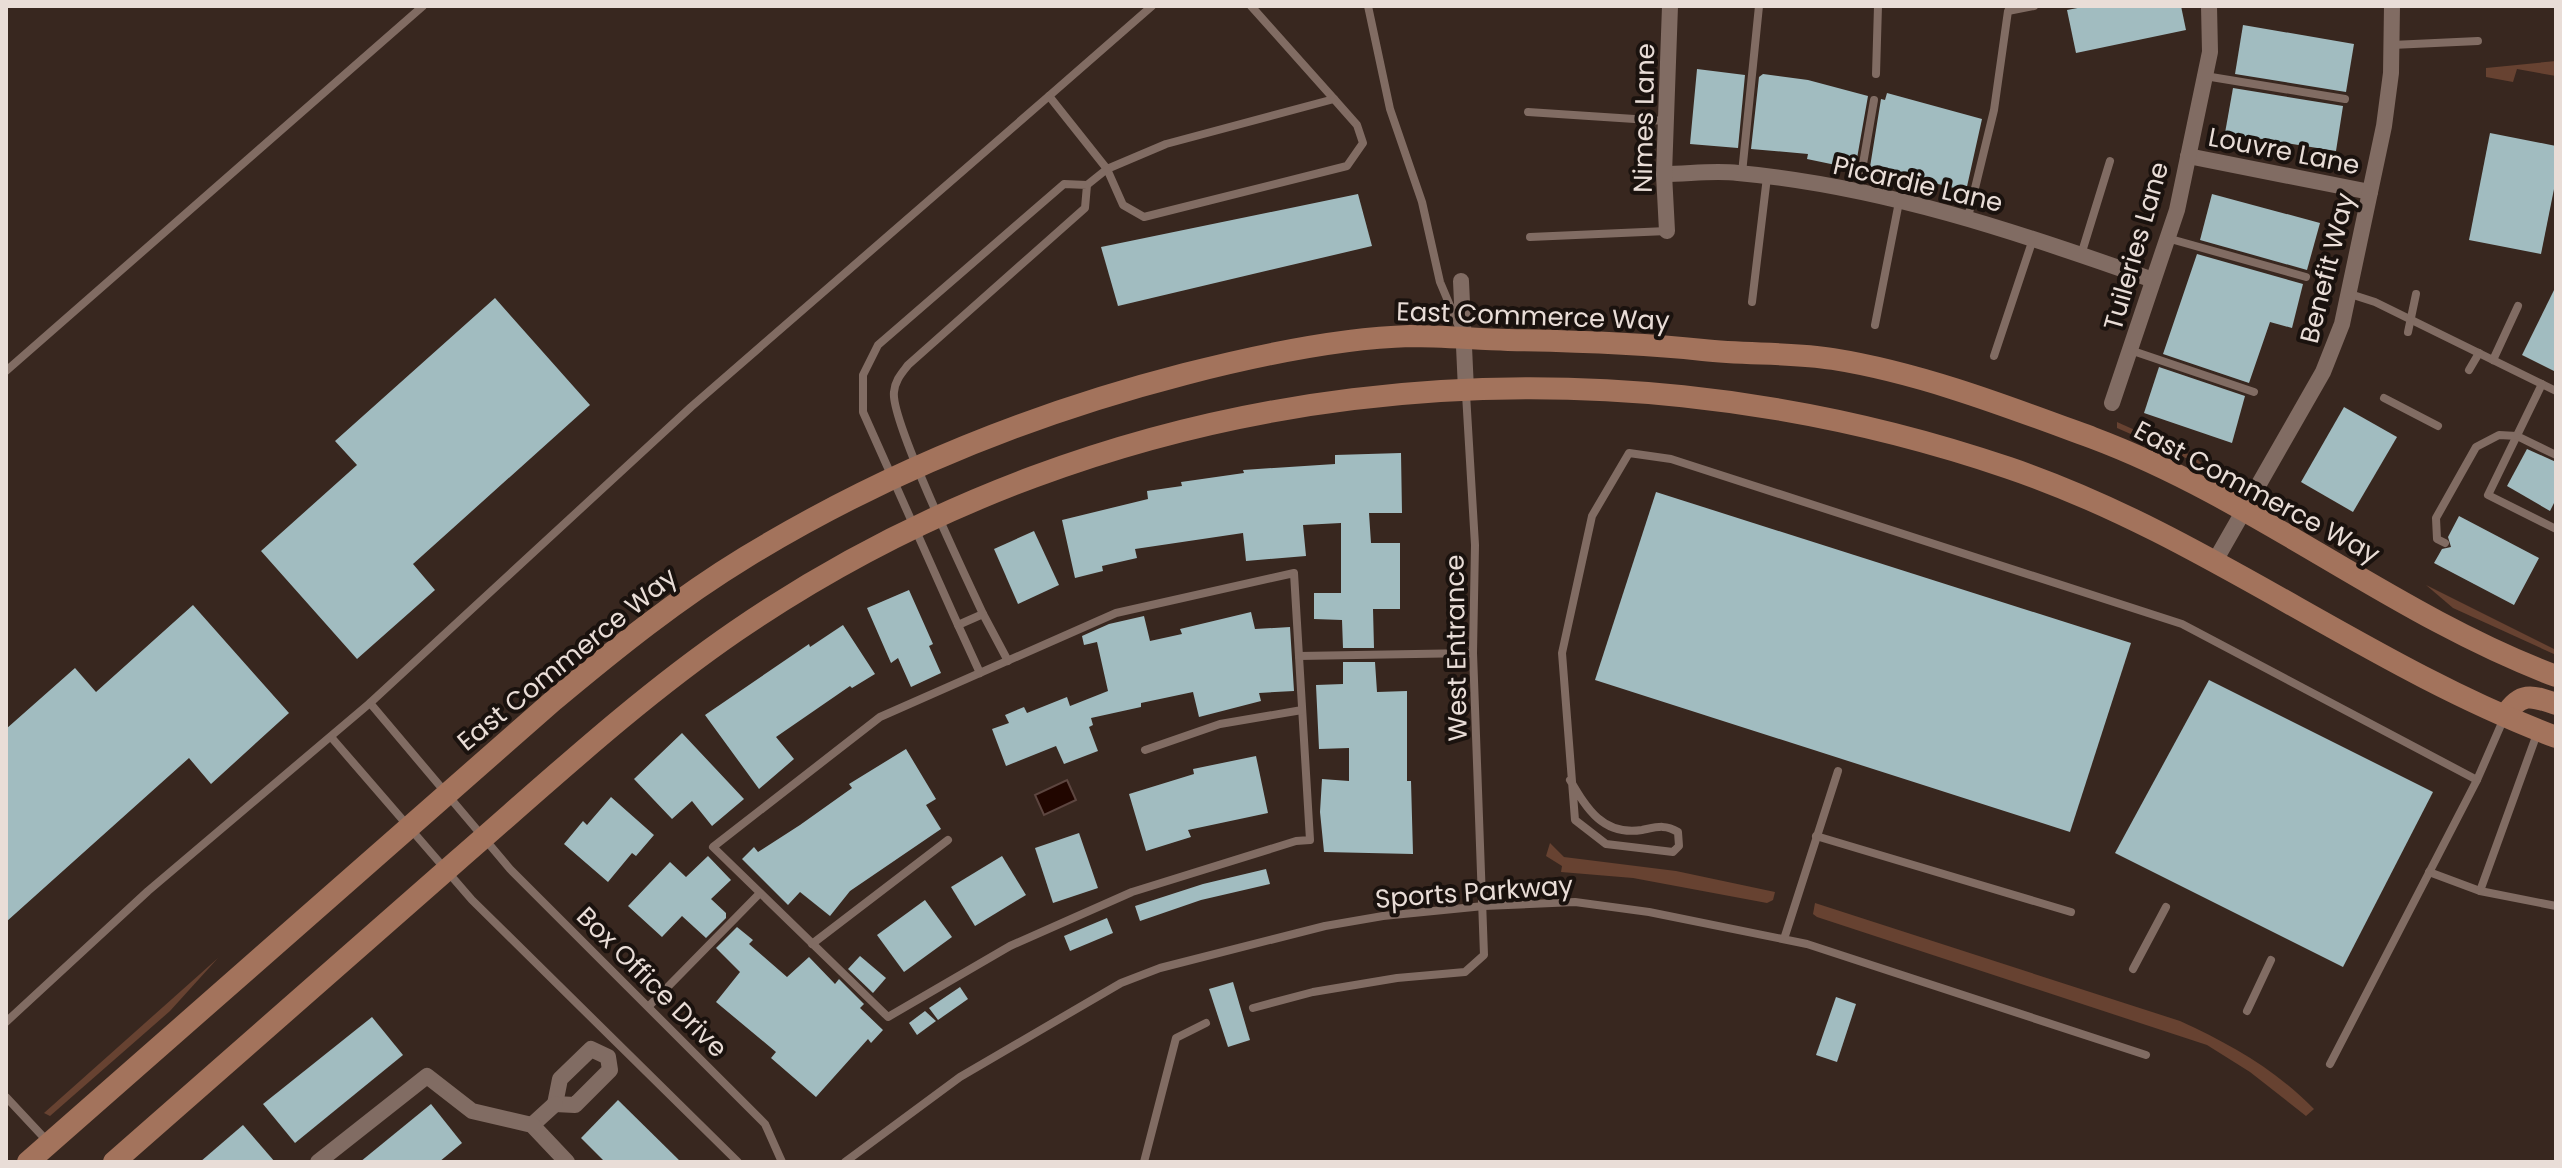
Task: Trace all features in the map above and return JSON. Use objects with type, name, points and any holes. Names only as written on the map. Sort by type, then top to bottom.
[{"type":"main road","name":"East Commerce Way","points":[[28,1162],[554,700],[648,624],[745,558],[893,478],[1020,423],[1121,391],[1221,365],[1407,336],[1593,340],[1747,355],[1830,359],[1955,390],[2099,440],[2245,512],[2421,613],[2556,676]]},
{"type":"main road","points":[[114,1162],[621,717],[691,663],[807,585],[938,515],[1080,461],[1245,415],[1279,409],[1406,393],[1553,387],[1628,390],[1748,403],[1841,421],[1955,451],[2052,483],[2215,561],[2405,670],[2547,734]]},
{"type":"main road","points":[[2505,716],[2514,701],[2530,695],[2556,704]]},
{"type":"street","name":"Nimes Lane","points":[[1667,231],[1664,174],[1670,6]]},
{"type":"street","name":"Tuileries Lane","points":[[2112,403],[2167,238],[2188,156],[2210,52],[2209,6]]},
{"type":"street","name":"Benefit Way","points":[[2215,561],[2323,372],[2342,324],[2384,126],[2392,45],[2392,6]]},
{"type":"street","name":"Louvre Lane","points":[[2188,156],[2370,192]]},
{"type":"street","name":"Picardie Lane","points":[[1664,174],[1742,173],[1858,193],[1968,217],[2153,280]]},
{"type":"street","points":[[1461,281],[1466,390]]},
{"type":"street","points":[[532,1125],[555,1104],[560,1079],[591,1049],[613,1051],[610,1070],[575,1105],[555,1104]]},
{"type":"street","points":[[318,1162],[427,1076],[472,1111],[532,1125],[567,1162]]},
{"type":"lane","points":[[6,371],[423,6]]},
{"type":"lane","points":[[6,1022],[148,891],[370,703],[662,434],[1152,6]]},
{"type":"lane","points":[[1049,96],[1107,169],[1123,205],[1144,217],[1347,166],[1363,143],[1357,125],[1251,6]]},
{"type":"lane","points":[[1368,6],[1390,109],[1422,202],[1440,282],[1463,338]]},
{"type":"lane","points":[[1742,173],[1759,6]]},
{"type":"lane","points":[[1876,74],[1878,6]]},
{"type":"lane","points":[[1968,217],[1994,110],[2008,11],[2034,6]]},
{"type":"lane","points":[[2392,45],[2478,41]]},
{"type":"lane","points":[[2205,76],[2345,99]]},
{"type":"lane","points":[[980,673],[863,412],[860,393],[868,359],[910,316],[1064,184],[1087,185],[1107,169],[1166,144],[1334,99]]},
{"type":"lane","points":[[1858,193],[1874,100]]},
{"type":"lane","points":[[1528,112],[1666,121]]},
{"type":"lane","points":[[2081,255],[2110,161]]},
{"type":"lane","points":[[1752,302],[1767,177]]},
{"type":"lane","points":[[1008,661],[938,515],[893,394],[897,380],[908,365],[1085,208],[1087,185]]},
{"type":"lane","points":[[1875,325],[1899,202]]},
{"type":"lane","points":[[1530,237],[1667,231]]},
{"type":"lane","points":[[1994,356],[2033,238]]},
{"type":"lane","points":[[2167,238],[2306,277]]},
{"type":"lane","points":[[2347,292],[2412,320],[2556,391]]},
{"type":"lane","points":[[2408,332],[2416,294]]},
{"type":"lane","points":[[2493,360],[2518,306]]},
{"type":"lane","points":[[2130,350],[2254,392]]},
{"type":"lane","points":[[2469,370],[2479,353]]},
{"type":"lane","points":[[2542,384],[2488,495],[2556,529]]},
{"type":"lane","name":"West Entrance","points":[[1253,1008],[1313,992],[1397,978],[1465,972],[1484,955],[1473,653],[1475,545],[1466,390]]},
{"type":"lane","points":[[2384,398],[2438,426]]},
{"type":"lane","points":[[2445,543],[2437,539],[2436,518],[2476,447],[2499,435],[2517,436],[2556,455]]},
{"type":"lane","points":[[1570,780],[1589,812],[1610,827],[1635,831],[1668,826],[1678,832],[1679,846],[1673,852],[1606,844],[1589,834],[1575,820],[1570,780],[1562,653],[1592,516],[1629,453],[1671,459],[2182,624],[2477,780]]},
{"type":"lane","points":[[1294,573],[1310,840],[1132,892],[1010,946],[888,1017],[713,847],[880,717],[1008,661],[1116,613],[1294,573]]},
{"type":"lane","points":[[958,625],[983,614]]},
{"type":"lane","points":[[1299,656],[1473,653]]},
{"type":"lane","name":"Box Office Drive","points":[[370,703],[510,869],[765,1124],[782,1162]]},
{"type":"lane","points":[[1145,750],[1220,724],[1302,710]]},
{"type":"lane","points":[[2330,1064],[2477,780],[2505,716]]},
{"type":"lane","points":[[2480,891],[2547,734]]},
{"type":"lane","points":[[331,737],[447,870],[613,1051],[738,1162]]},
{"type":"lane","points":[[1784,939],[1838,771]]},
{"type":"lane","points":[[1816,836],[2071,912]]},
{"type":"lane","points":[[812,944],[948,840]]},
{"type":"lane","points":[[2429,872],[2480,891],[2556,906]]},
{"type":"lane","points":[[649,1006],[760,893]]},
{"type":"lane","name":"Sports Parkway","points":[[845,1162],[960,1077],[1121,983],[1160,968],[1325,926],[1383,916],[1484,906],[1575,902],[1649,912],[1784,939],[2146,1055]]},
{"type":"lane","points":[[2133,969],[2166,907]]},
{"type":"lane","points":[[2247,1011],[2271,960]]},
{"type":"lane","points":[[1144,1162],[1176,1038],[1206,1023]]},
{"type":"lane","points":[[6,1097],[50,1144]]},
{"type":"shaded area","points":[[2556,61],[2556,76],[2517,69],[2513,82],[2486,77],[2486,68]]},
{"type":"shaded area","points":[[2117,422],[2195,457],[2204,466],[2117,428]]},
{"type":"shaded area","points":[[2426,585],[2556,650],[2556,655],[2453,608]]},
{"type":"shaded area","points":[[1067,780],[1076,800],[1044,815],[1035,795]]},
{"type":"shaded area","points":[[1550,843],[1564,857],[1676,871],[1775,892],[1773,900],[1767,903],[1633,878],[1561,872],[1562,866],[1546,856]]},
{"type":"shaded area","points":[[1815,903],[2180,1021],[2251,1059],[2284,1082],[2314,1109],[2306,1116],[2250,1072],[2207,1045],[1817,917],[1813,914]]},
{"type":"shaded area","points":[[218,958],[170,1011],[50,1116],[44,1113]]},
{"type":"building","points":[[2088,6],[2181,6],[2186,30],[2076,53],[2067,10]]},
{"type":"building","points":[[2243,25],[2354,44],[2346,92],[2235,74]]},
{"type":"building","points":[[1697,69],[1745,75],[1738,148],[1690,144]]},
{"type":"building","points":[[1763,74],[1808,80],[1868,96],[1856,164],[1851,163],[1850,168],[1807,159],[1808,154],[1751,149],[1759,77]]},
{"type":"building","points":[[2233,88],[2343,106],[2336,151],[2225,133]]},
{"type":"building","points":[[1887,93],[1982,119],[1966,191],[1870,167],[1881,99],[1885,100]]},
{"type":"building","points":[[2490,133],[2556,146],[2556,179],[2541,254],[2469,240]]},
{"type":"building","points":[[1358,194],[1372,246],[1118,306],[1101,247]]},
{"type":"building","points":[[2212,194],[2320,223],[2307,270],[2200,240]]},
{"type":"building","points":[[2197,254],[2303,284],[2292,328],[2270,322],[2249,383],[2163,354]]},
{"type":"building","points":[[2556,286],[2556,372],[2522,355]]},
{"type":"building","points":[[495,298],[590,405],[413,564],[435,590],[357,659],[261,551],[357,465],[335,441]]},
{"type":"building","points":[[2159,367],[2245,396],[2232,443],[2144,413]]},
{"type":"building","points":[[2344,407],[2397,437],[2353,512],[2301,482]]},
{"type":"building","points":[[2527,449],[2556,462],[2556,499],[2550,511],[2507,486]]},
{"type":"building","points":[[1401,453],[1402,513],[1369,513],[1371,543],[1400,543],[1400,609],[1373,609],[1374,648],[1343,648],[1342,620],[1314,619],[1314,593],[1341,593],[1341,523],[1303,525],[1306,556],[1246,561],[1243,533],[1135,549],[1137,558],[1102,566],[1103,571],[1075,578],[1062,520],[1148,499],[1147,491],[1182,486],[1181,482],[1244,473],[1243,470],[1335,464],[1335,455]]},
{"type":"building","points":[[1656,492],[2131,643],[2070,832],[1595,680]]},
{"type":"building","points":[[2459,516],[2539,558],[2514,605],[2434,563],[2442,549],[2451,547],[2448,537]]},
{"type":"building","points":[[1034,531],[1059,585],[1018,604],[994,549]]},
{"type":"building","points":[[909,590],[933,644],[929,646],[941,673],[911,687],[898,658],[891,663],[867,608]]},
{"type":"building","points":[[193,605],[289,713],[211,784],[189,758],[6,922],[6,729],[75,668],[96,692]]},
{"type":"building","points":[[1251,612],[1255,629],[1290,627],[1294,691],[1259,693],[1261,701],[1199,717],[1193,692],[1141,703],[1141,707],[1091,718],[1093,725],[1089,727],[1098,751],[1064,764],[1056,746],[1006,766],[992,729],[1009,723],[1005,715],[1024,707],[1027,713],[1067,697],[1070,706],[1108,691],[1097,642],[1084,645],[1082,636],[1109,624],[1144,616],[1150,641],[1182,634],[1180,629]]},
{"type":"building","points":[[843,625],[875,674],[852,688],[850,686],[776,737],[794,759],[759,789],[705,715],[809,644],[810,647]]},
{"type":"building","points":[[1343,662],[1375,662],[1377,692],[1407,691],[1407,781],[1411,781],[1413,854],[1324,852],[1320,812],[1322,779],[1349,781],[1349,748],[1319,749],[1316,685],[1343,684]]},
{"type":"building","points":[[2209,680],[2433,792],[2343,967],[2115,853]]},
{"type":"building","points":[[682,733],[744,799],[712,826],[692,801],[672,819],[634,779]]},
{"type":"building","points":[[906,749],[936,799],[926,805],[941,829],[850,891],[830,916],[800,892],[788,905],[742,859],[754,847],[758,852],[800,825],[852,788],[849,784]]},
{"type":"building","points":[[1256,756],[1268,813],[1188,830],[1191,837],[1146,851],[1129,794],[1194,774],[1193,769]]},
{"type":"building","points":[[611,797],[654,835],[636,856],[632,853],[608,882],[564,844],[583,821],[587,825]]},
{"type":"building","points":[[1079,833],[1098,888],[1053,903],[1035,848]]},
{"type":"building","points":[[708,856],[731,880],[711,899],[726,913],[726,918],[706,938],[682,916],[662,937],[628,906],[670,862],[686,877]]},
{"type":"building","points":[[1002,856],[1026,895],[975,926],[951,887]]},
{"type":"building","points":[[1266,869],[1270,884],[1201,900],[1140,921],[1135,906],[1203,884]]},
{"type":"building","points":[[925,900],[952,937],[904,972],[877,935]]},
{"type":"building","points":[[1107,918],[1113,933],[1070,951],[1064,936]]},
{"type":"building","points":[[737,927],[753,940],[749,944],[787,977],[809,957],[835,984],[839,979],[864,1004],[860,1008],[883,1030],[871,1043],[868,1039],[816,1097],[771,1058],[776,1052],[716,1002],[740,972],[716,948]]},
{"type":"building","points":[[860,956],[886,978],[873,993],[848,969]]},
{"type":"building","points":[[1233,982],[1250,1040],[1228,1047],[1209,989]]},
{"type":"building","points":[[960,987],[968,999],[938,1020],[929,1008]]},
{"type":"building","points":[[1836,997],[1856,1004],[1837,1062],[1816,1055]]},
{"type":"building","points":[[925,1011],[936,1021],[917,1035],[909,1023]]},
{"type":"building","points":[[372,1017],[403,1055],[295,1143],[263,1104]]},
{"type":"building","points":[[618,1100],[681,1162],[605,1162],[581,1138]]},
{"type":"building","points":[[431,1104],[462,1143],[439,1162],[360,1162]]},
{"type":"building","points":[[243,1125],[275,1162],[200,1162]]}]
